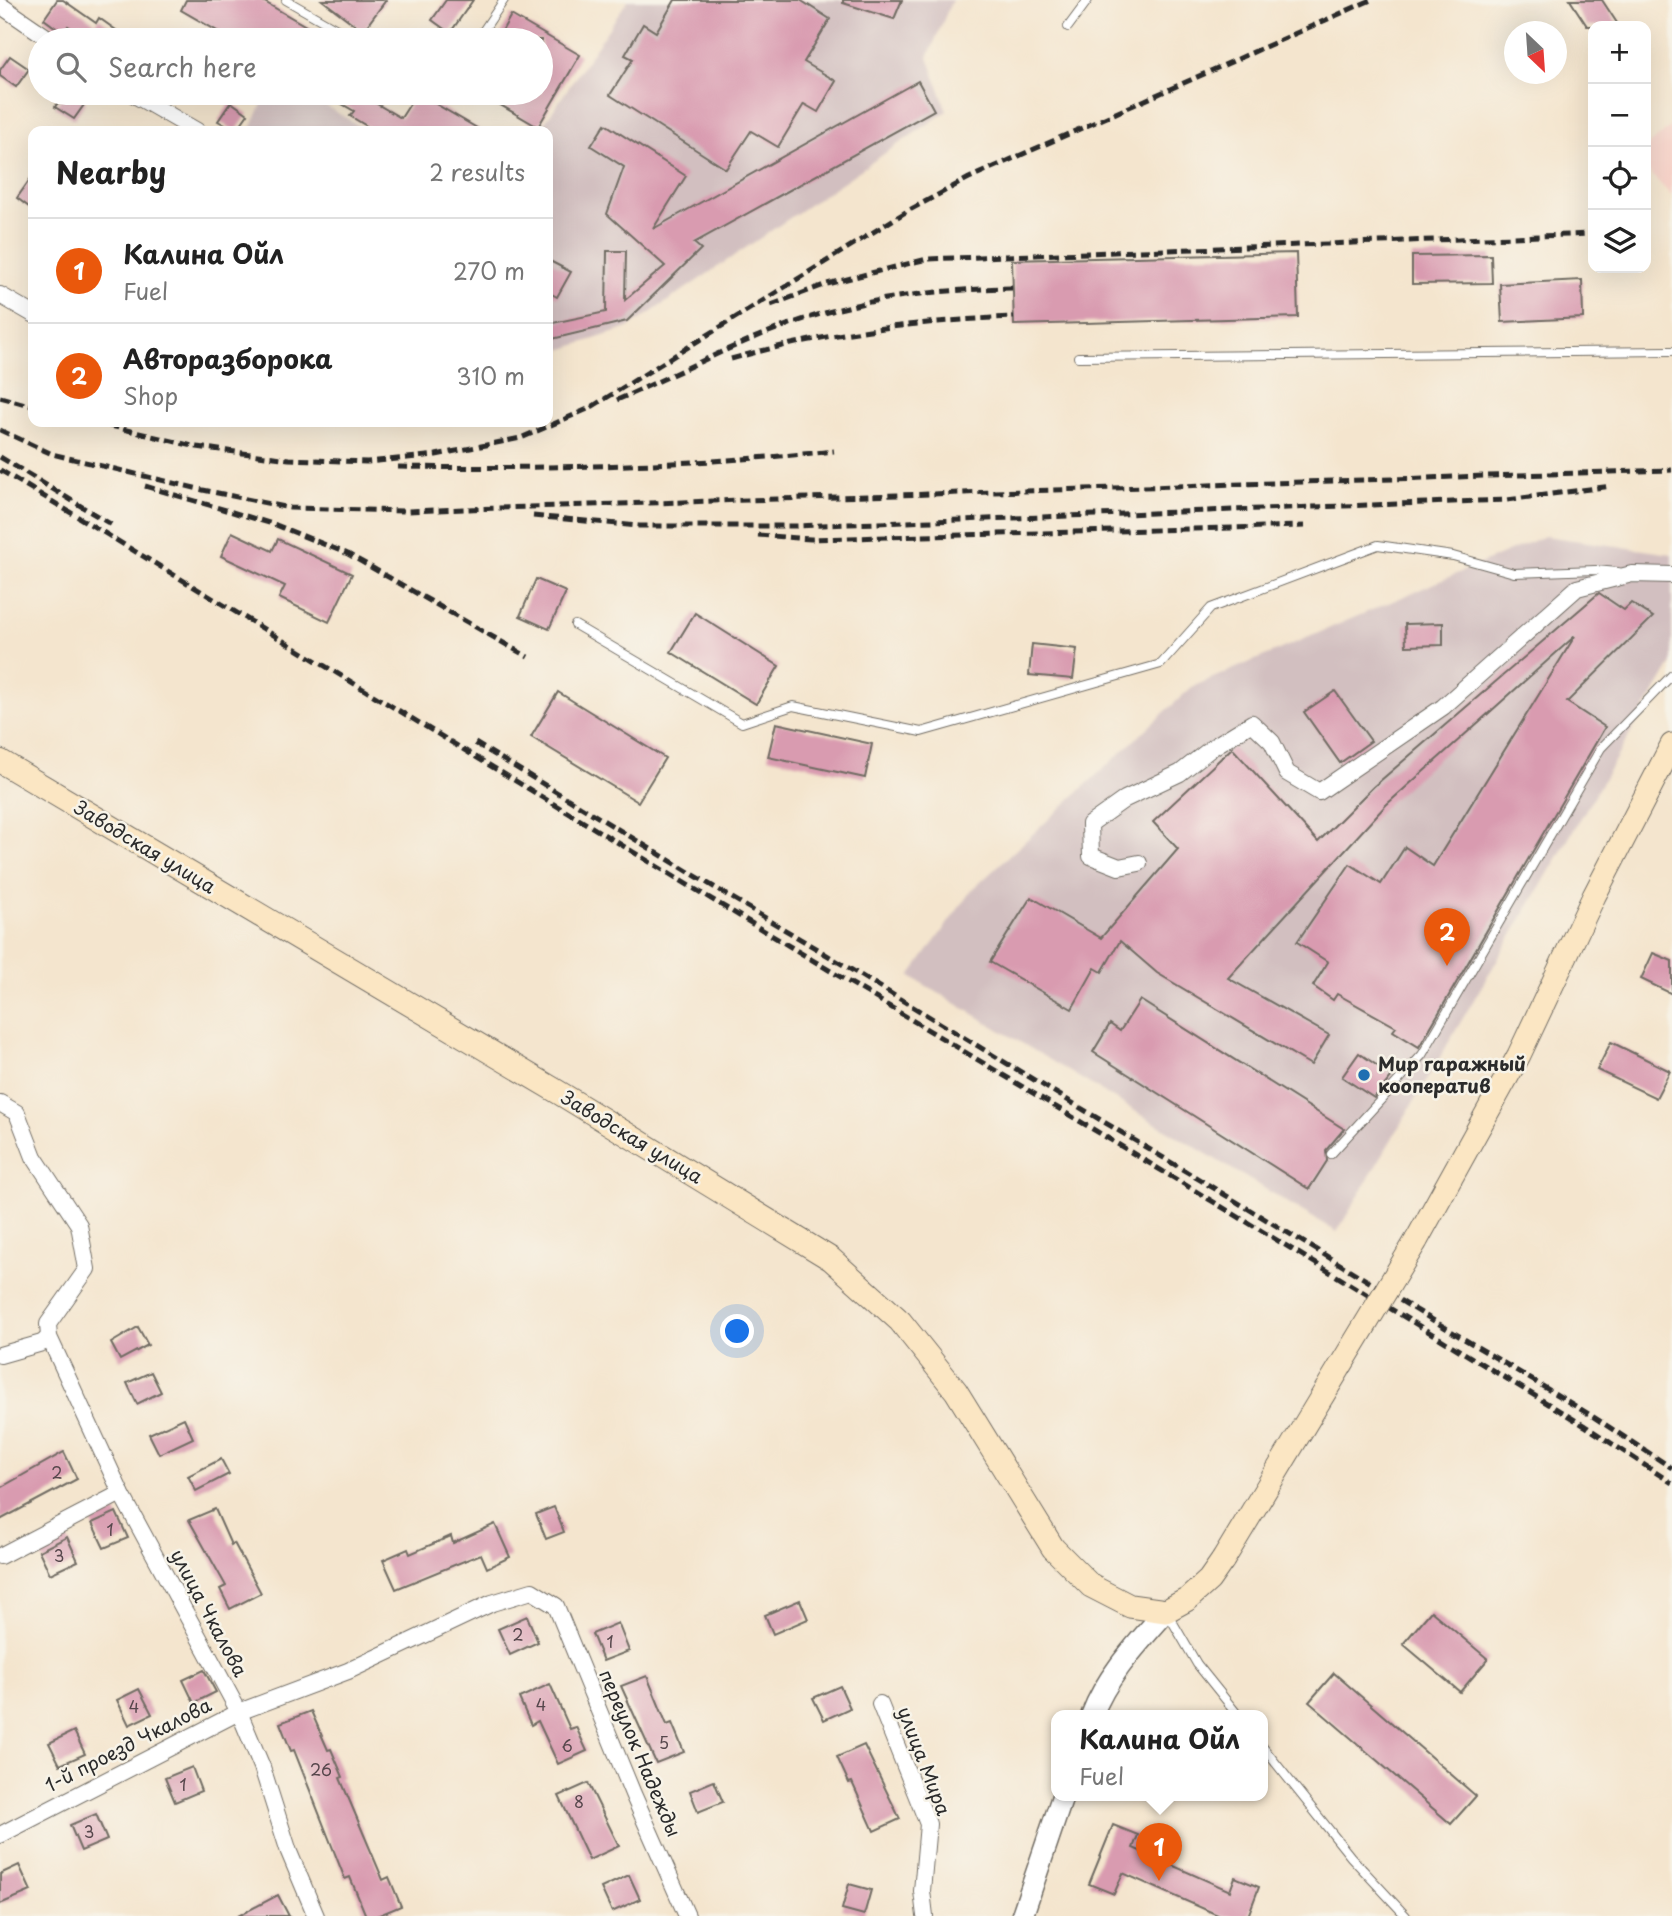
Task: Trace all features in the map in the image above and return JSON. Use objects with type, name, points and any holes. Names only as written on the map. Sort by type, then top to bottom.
[{"type":"main road","points":[[1166,1611],[1188,1599],[1209,1580],[1223,1560],[1416,1241],[1519,1055],[1594,895],[1672,745]]},
{"type":"main road","name":"Заводская улица","points":[[0,761],[558,1092],[831,1259],[900,1321],[956,1391],[1053,1548],[1091,1586],[1130,1606],[1166,1611]]},
{"type":"street","points":[[0,5],[34,28]]},
{"type":"street","points":[[152,105],[188,126]]},
{"type":"street","points":[[0,295],[28,311]]},
{"type":"street","points":[[1139,863],[1119,867],[1091,856],[1090,824],[1125,799],[1180,773],[1252,723],[1272,742],[1287,773],[1319,792],[1443,707],[1577,588],[1632,574],[1672,575]]},
{"type":"street","points":[[0,1103],[17,1113],[34,1157],[79,1226],[87,1269],[48,1324],[49,1336],[42,1343],[0,1355]]},
{"type":"street","name":"улица Чкалова","points":[[49,1336],[121,1493],[239,1712],[262,1767],[289,1852],[316,1916]]},
{"type":"street","points":[[0,1556],[121,1493]]},
{"type":"street","name":"1-й проезд Чкалова","points":[[0,1836],[239,1712],[348,1671],[492,1603],[532,1591],[556,1606]]},
{"type":"street","name":"переулок Надежды","points":[[556,1606],[633,1794],[687,1916]]},
{"type":"street","points":[[1094,1710],[1099,1697],[1134,1647],[1166,1611]]},
{"type":"street","name":"улица Мира","points":[[880,1704],[928,1824],[922,1891],[925,1916]]},
{"type":"street","points":[[1022,1916],[1061,1801]]},
{"type":"lane","points":[[286,0],[335,28]]},
{"type":"lane","points":[[485,28],[504,0]]},
{"type":"lane","points":[[1068,27],[1088,0]]},
{"type":"lane","points":[[1078,357],[1672,351]]},
{"type":"lane","points":[[575,625],[742,723],[793,706],[921,732],[1161,664],[1211,608],[1378,545],[1453,556],[1514,573],[1595,570],[1632,574]]},
{"type":"lane","points":[[1331,1154],[1422,1055],[1601,748],[1672,675]]},
{"type":"lane","points":[[1166,1611],[1197,1664],[1234,1710]]},
{"type":"lane","points":[[1268,1753],[1351,1857],[1406,1916]]},
{"type":"shaded area","points":[[628,0],[952,0],[928,57],[947,111],[628,328],[553,352],[553,126],[542,126]]},
{"type":"shaded area","points":[[262,105],[324,105],[360,126],[252,126]]},
{"type":"shaded area","points":[[1672,126],[1672,196],[1651,174],[1651,143]]},
{"type":"shaded area","name":"Мир гаражный кооператив","points":[[1545,536],[1672,554],[1672,663],[1337,1232],[910,976],[971,891],[1192,687]]},
{"type":"building","points":[[57,0],[63,0],[96,23],[99,18],[113,28],[56,28],[44,19]]},
{"type":"building","points":[[186,0],[261,0],[309,28],[212,28],[181,10]]},
{"type":"building","points":[[322,0],[386,0],[365,28],[359,28]]},
{"type":"building","points":[[446,0],[473,0],[453,28],[443,28],[432,20]]},
{"type":"building","points":[[675,0],[800,0],[830,19],[804,62],[836,81],[818,112],[804,104],[778,147],[751,131],[726,169],[610,95],[633,59],[625,55],[643,24],[656,32]]},
{"type":"building","points":[[843,0],[902,0],[894,19],[843,3]]},
{"type":"building","points":[[1570,0],[1602,0],[1616,21],[1588,21],[1587,26]]},
{"type":"building","points":[[511,15],[533,28],[504,28]]},
{"type":"building","points":[[553,39],[580,55],[553,101]]},
{"type":"building","points":[[10,56],[28,68],[16,87],[0,76],[0,70]]},
{"type":"building","points":[[918,81],[934,110],[694,243],[701,249],[627,321],[553,339],[553,323],[606,312],[607,251],[626,251],[625,300],[665,266],[607,214],[624,167],[591,146],[605,124],[686,176],[653,229]]},
{"type":"building","points":[[56,105],[84,105],[74,119],[55,107]]},
{"type":"building","points":[[229,105],[235,105],[248,114],[240,126],[227,126],[218,121]]},
{"type":"building","points":[[344,105],[379,105],[401,118],[409,105],[438,105],[473,126],[367,126],[350,116],[354,111]]},
{"type":"building","points":[[500,105],[551,105],[536,126]]},
{"type":"building","points":[[28,182],[28,206],[17,198]]},
{"type":"building","points":[[1296,253],[1298,317],[1014,325],[1012,260]]},
{"type":"building","points":[[1491,255],[1492,283],[1412,284],[1412,256]]},
{"type":"building","points":[[553,263],[571,272],[557,297],[553,295]]},
{"type":"building","points":[[1582,280],[1583,318],[1502,322],[1500,284]]},
{"type":"building","points":[[232,532],[272,551],[278,539],[352,574],[329,622],[279,598],[285,586],[221,556]]},
{"type":"building","points":[[536,579],[566,592],[549,629],[520,616]]},
{"type":"building","points":[[1599,593],[1624,610],[1631,603],[1653,617],[1567,702],[1605,727],[1419,1047],[1393,1031],[1396,1027],[1337,994],[1333,1000],[1313,986],[1328,962],[1297,942],[1350,864],[1381,884],[1405,847],[1433,866],[1575,636],[1386,805],[1228,978],[1329,1035],[1311,1065],[1157,973],[1120,941],[1102,972],[1095,968],[1072,1009],[990,962],[1031,897],[1101,938],[1178,849],[1153,822],[1232,748],[1318,842],[1373,787]]},
{"type":"building","points":[[695,613],[779,666],[756,704],[671,652]]},
{"type":"building","points":[[1443,623],[1443,645],[1406,646],[1405,624]]},
{"type":"building","points":[[1032,644],[1077,649],[1073,679],[1029,675]]},
{"type":"building","points":[[1335,691],[1371,741],[1340,763],[1304,712]]},
{"type":"building","points":[[558,692],[665,758],[638,802],[531,737]]},
{"type":"building","points":[[776,723],[872,744],[865,778],[768,757]]},
{"type":"building","points":[[1653,953],[1672,961],[1672,994],[1641,979]]},
{"type":"building","points":[[1140,1000],[1344,1129],[1326,1150],[1327,1161],[1309,1189],[1093,1052],[1110,1024],[1120,1031]]},
{"type":"building","points":[[1611,1042],[1670,1071],[1656,1098],[1597,1070]]},
{"type":"building","points":[[1359,1053],[1392,1076],[1374,1098],[1342,1077]]},
{"type":"building","points":[[138,1327],[148,1345],[120,1360],[111,1343]]},
{"type":"building","points":[[151,1372],[161,1392],[137,1404],[127,1383]]},
{"type":"building","points":[[184,1418],[193,1438],[159,1454],[149,1434]]},
{"type":"building","points":[[64,1452],[77,1479],[0,1520],[0,1488]]},
{"type":"building","points":[[221,1459],[229,1474],[196,1491],[188,1476]]},
{"type":"building","points":[[554,1507],[564,1532],[546,1539],[536,1514]]},
{"type":"building","points":[[215,1509],[231,1545],[234,1543],[261,1593],[230,1609],[220,1589],[226,1586],[189,1520]]},
{"type":"building","points":[[116,1512],[128,1538],[104,1548],[92,1523]]},
{"type":"building","points":[[495,1524],[510,1557],[487,1568],[481,1554],[396,1589],[383,1560],[408,1549],[410,1554],[451,1536],[453,1543]]},
{"type":"building","points":[[67,1537],[78,1561],[50,1574],[39,1551]]},
{"type":"building","points":[[800,1600],[808,1619],[773,1634],[765,1615]]},
{"type":"building","points":[[1431,1611],[1488,1659],[1460,1692],[1403,1644]]},
{"type":"building","points":[[527,1616],[538,1642],[510,1655],[498,1629]]},
{"type":"building","points":[[618,1623],[629,1651],[603,1661],[592,1634]]},
{"type":"building","points":[[204,1670],[216,1692],[194,1703],[183,1680]]},
{"type":"building","points":[[1334,1673],[1476,1796],[1451,1824],[1309,1702]]},
{"type":"building","points":[[647,1676],[667,1725],[672,1723],[684,1752],[656,1763],[621,1686]]},
{"type":"building","points":[[550,1684],[570,1729],[576,1727],[587,1751],[558,1764],[538,1721],[531,1725],[519,1698]]},
{"type":"building","points":[[840,1686],[850,1708],[824,1720],[813,1698]]},
{"type":"building","points":[[139,1689],[152,1714],[129,1725],[117,1700]]},
{"type":"building","points":[[311,1711],[343,1777],[340,1778],[383,1880],[389,1877],[401,1906],[377,1916],[366,1916],[350,1877],[345,1879],[294,1750],[291,1751],[280,1723]]},
{"type":"building","points":[[74,1731],[85,1754],[60,1765],[49,1743]]},
{"type":"building","points":[[864,1745],[900,1819],[874,1831],[852,1782],[849,1783],[837,1757]]},
{"type":"building","points":[[192,1767],[201,1791],[175,1802],[165,1778]]},
{"type":"building","points":[[714,1781],[723,1802],[698,1812],[690,1791]]},
{"type":"building","points":[[588,1783],[619,1846],[589,1860],[559,1796]]},
{"type":"building","points":[[96,1814],[107,1840],[81,1851],[70,1825]]},
{"type":"building","points":[[1113,1825],[1138,1835],[1133,1848],[1230,1891],[1235,1877],[1259,1887],[1248,1916],[1220,1916],[1123,1873],[1114,1894],[1089,1884]]},
{"type":"building","points":[[19,1865],[31,1891],[0,1904],[0,1874]]},
{"type":"building","points":[[629,1875],[640,1899],[612,1912],[601,1888]]},
{"type":"building","points":[[849,1884],[871,1890],[864,1915],[842,1909]]},
{"type":"building","points":[[278,1895],[289,1916],[238,1916]]},
{"type":"railway","points":[[553,424],[590,408],[904,213],[969,178],[1371,0]]},
{"type":"railway","points":[[771,305],[827,284],[927,259],[1588,234]]},
{"type":"railway","points":[[617,400],[747,341],[828,312],[920,294],[1013,288]]},
{"type":"railway","points":[[731,359],[836,335],[942,322],[1014,317]]},
{"type":"railway","points":[[0,397],[28,405]]},
{"type":"railway","points":[[115,427],[197,447],[289,459],[367,462],[436,455],[521,438],[546,427]]},
{"type":"railway","points":[[0,430],[52,454],[290,508],[405,511],[1672,470]]},
{"type":"railway","points":[[398,467],[616,465],[834,451]]},
{"type":"railway","points":[[0,457],[112,525]]},
{"type":"railway","points":[[0,470],[1585,1426],[1672,1483]]},
{"type":"railway","points":[[145,486],[276,525],[348,554],[528,657]]},
{"type":"railway","points":[[533,516],[639,526],[795,526],[1507,500],[1611,486]]},
{"type":"railway","points":[[758,535],[811,539],[1305,526]]},
{"type":"railway","points":[[475,743],[1592,1416],[1672,1468]]},
{"type":"place","name":"Авторазборока","points":[[1447,966]]},
{"type":"place","name":"Мир гаражный кооператив","points":[[1364,1075]]},
{"type":"place","name":"Калина Ойл","points":[[1159,1881]]}]
